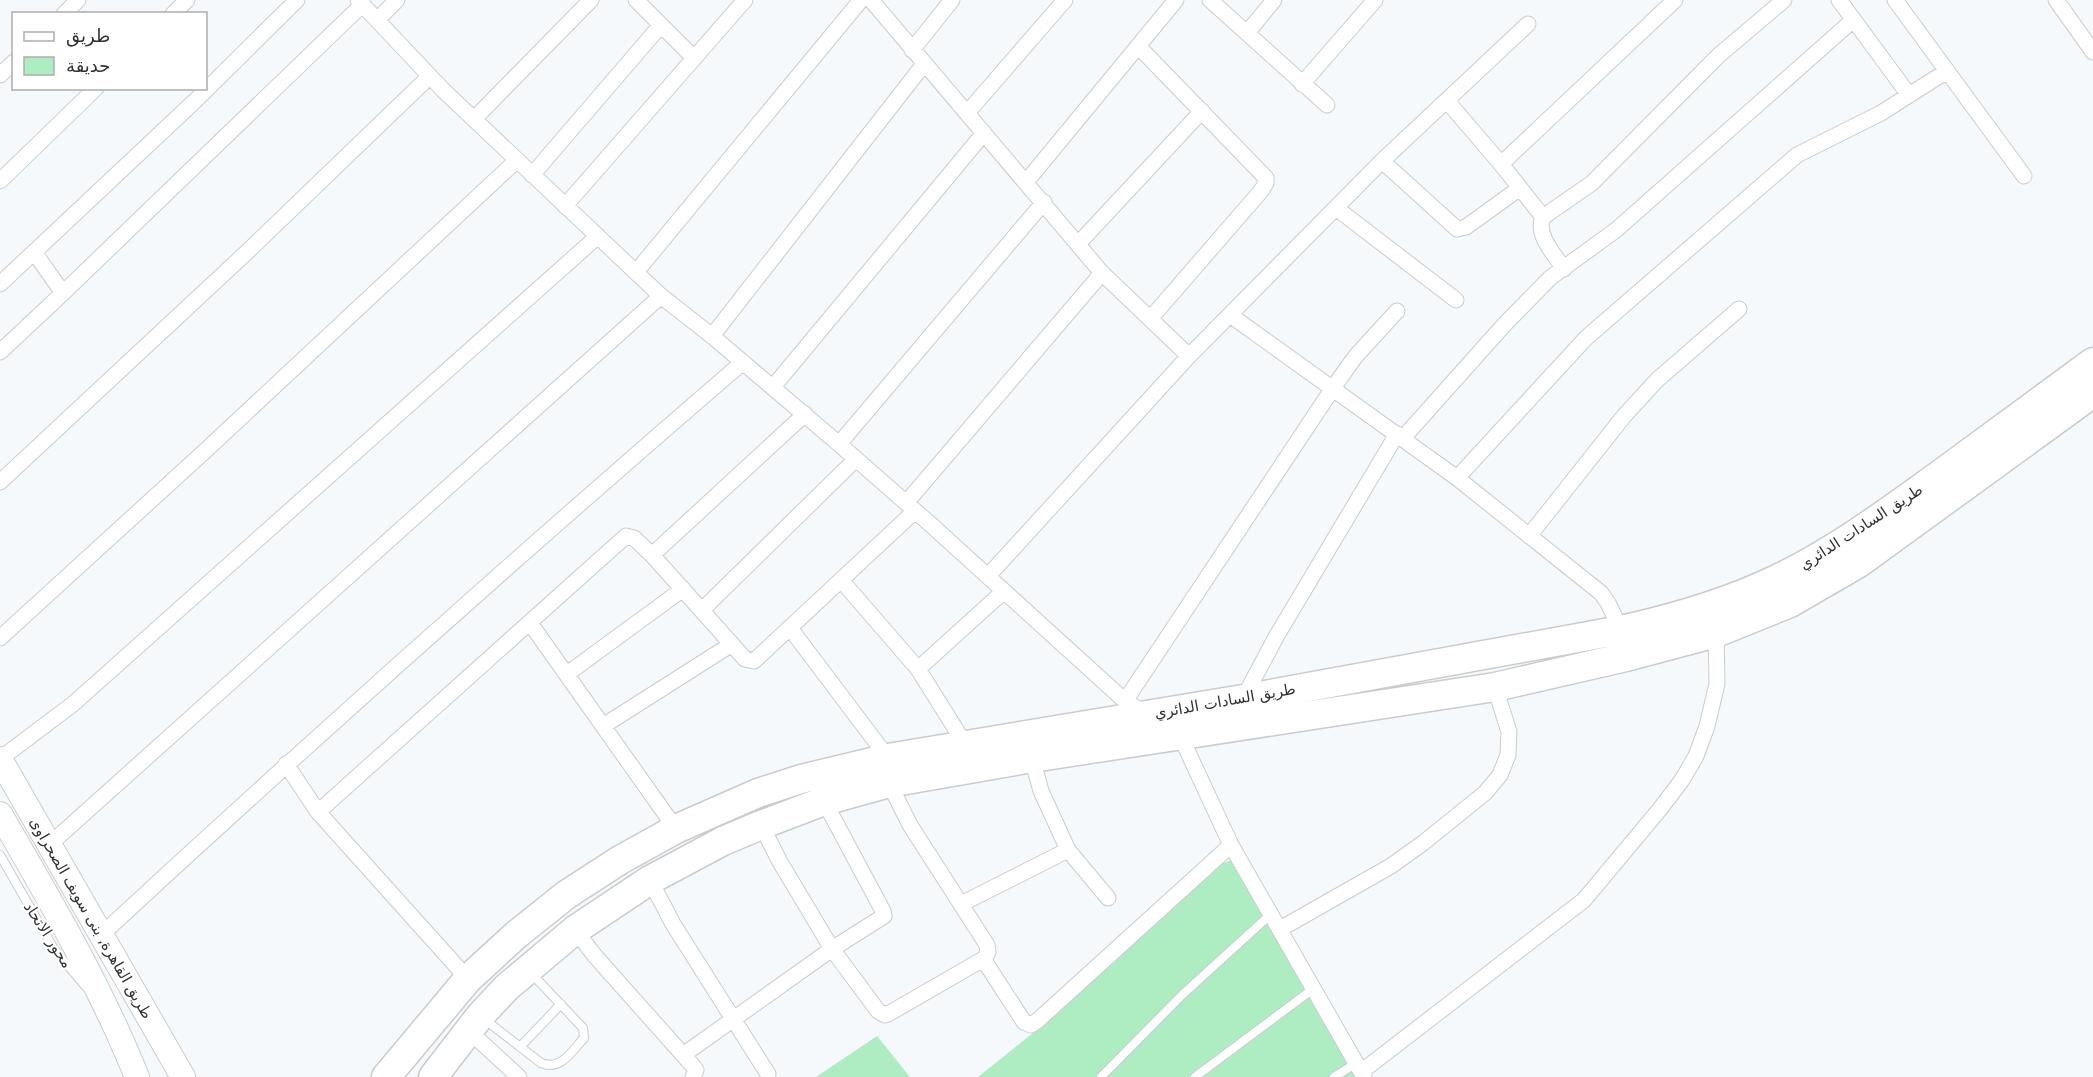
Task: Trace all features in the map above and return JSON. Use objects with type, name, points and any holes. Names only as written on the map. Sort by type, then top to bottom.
[{"type":"highway","name":"طريق السادات الدائري","points":[[433,1077],[506,988],[527,968],[575,930],[650,880],[723,841],[824,801],[889,770],[965,744],[1135,708],[1243,699],[1621,630],[1702,609],[1741,595],[1815,559],[1908,498],[2093,362]]},
{"type":"highway","name":"طريق السادات الدائري","points":[[388,1076],[468,979],[516,935],[566,895],[620,860],[676,829],[758,793],[812,776],[1032,758],[1494,687],[1626,657],[1716,633],[1790,603],[1859,563],[2093,393]]},
{"type":"highway","points":[[1451,660],[1460,667],[1464,678],[1455,693]]},
{"type":"main road","name":"طريق القاهرة, بنى سويف الصحراوى","points":[[0,759],[179,1070]]},
{"type":"main road","name":"طريق القاهرة, بنى سويف الصحراوى","points":[[0,814],[69,933],[106,1006],[137,1077]]},
{"type":"main road","points":[[147,1077],[179,1070]]},
{"type":"street","points":[[66,12],[78,0]]},
{"type":"street","points":[[175,12],[187,0]]},
{"type":"street","points":[[207,89],[297,0]]},
{"type":"street","points":[[377,20],[397,0]]},
{"type":"street","points":[[474,119],[591,0]]},
{"type":"street","points":[[636,0],[694,58]]},
{"type":"street","points":[[565,206],[745,0]]},
{"type":"street","points":[[636,272],[861,0]]},
{"type":"street","points":[[871,0],[1102,273],[1189,356]]},
{"type":"street","points":[[912,50],[952,0]]},
{"type":"street","points":[[967,113],[1065,0]]},
{"type":"street","points":[[1026,182],[1176,0]]},
{"type":"street","points":[[1210,0],[1327,105]]},
{"type":"street","points":[[1247,33],[1274,0]]},
{"type":"street","points":[[1302,84],[1375,0]]},
{"type":"street","points":[[1501,164],[1675,0]]},
{"type":"street","points":[[1564,269],[1543,237],[1541,228],[1543,218],[1592,183],[1718,56],[1784,0]]},
{"type":"street","points":[[1839,0],[1852,21],[1908,95]]},
{"type":"street","points":[[1895,0],[2024,176]]},
{"type":"street","points":[[2056,0],[2093,52]]},
{"type":"street","points":[[0,352],[361,2],[430,76],[661,296],[805,414],[1135,708],[1333,388],[1356,357],[1397,311]]},
{"type":"street","points":[[1243,699],[1276,637],[1400,436],[1550,278],[1616,230],[1852,21]]},
{"type":"street","points":[[988,576],[1189,356],[1383,161],[1528,24]]},
{"type":"street","points":[[532,175],[661,26]]},
{"type":"street","points":[[1138,46],[1264,175],[1266,183],[1262,191],[1150,319]]},
{"type":"street","points":[[0,75],[12,64]]},
{"type":"street","points":[[711,336],[924,64]]},
{"type":"street","points":[[1457,478],[1586,338],[1797,155],[1881,113],[1947,71]]},
{"type":"street","points":[[0,482],[247,252],[430,76]]},
{"type":"street","points":[[0,181],[94,90]]},
{"type":"street","points":[[0,284],[206,90]]},
{"type":"street","points":[[1447,101],[1543,218]]},
{"type":"street","points":[[1078,244],[1202,111]]},
{"type":"street","points":[[773,387],[984,133]]},
{"type":"street","points":[[0,638],[205,451],[517,160]]},
{"type":"street","points":[[1383,161],[1457,229],[1466,227],[1520,188]]},
{"type":"street","points":[[839,444],[1044,202]]},
{"type":"street","points":[[1336,208],[1456,300]]},
{"type":"street","points":[[0,759],[73,704],[598,237]]},
{"type":"street","points":[[34,252],[63,293]]},
{"type":"street","points":[[318,812],[626,536],[634,538],[652,555],[745,659],[754,661],[841,580],[911,507],[1102,273]]},
{"type":"street","points":[[49,845],[661,296]]},
{"type":"street","points":[[1529,536],[1624,416],[1657,380],[1738,309]]},
{"type":"street","points":[[1230,315],[1457,478],[1529,536],[1600,594],[1608,603],[1621,630]]},
{"type":"street","points":[[101,935],[286,764],[356,705],[583,500],[743,362]]},
{"type":"street","points":[[652,555],[805,414]]},
{"type":"street","points":[[702,610],[856,459]]},
{"type":"street","points":[[841,580],[918,669],[965,744]]},
{"type":"street","points":[[567,675],[682,589]]},
{"type":"street","points":[[918,669],[1004,591]]},
{"type":"street","points":[[530,623],[676,829]]},
{"type":"street","points":[[761,825],[780,862],[832,949],[878,1011],[885,1015],[983,959],[988,952],[987,945],[910,825],[889,770],[790,628]]},
{"type":"street","points":[[1180,735],[1231,845],[1360,1071],[1584,900],[1660,809],[1682,780],[1696,756],[1707,726],[1717,684],[1716,633]]},
{"type":"street","points":[[603,726],[732,644]]},
{"type":"street","points":[[1280,929],[1391,866],[1485,793],[1500,775],[1508,755],[1509,732],[1494,687]]},
{"type":"street","points":[[1032,758],[1041,791],[1068,850],[1108,898]]},
{"type":"street","points":[[286,764],[318,812],[468,979]]},
{"type":"street","points":[[683,1055],[832,949],[884,916],[824,801]]},
{"type":"street","points":[[983,959],[1024,1022],[1031,1025],[1100,966],[1231,845]]},
{"type":"street","points":[[961,904],[1068,850]]},
{"type":"street","points":[[650,880],[673,924],[768,1074]]},
{"type":"street","points":[[575,930],[595,956],[696,1070],[693,1077]]},
{"type":"street","points":[[475,1024],[519,1077]]},
{"type":"lane","name":"محور الاتحاد","points":[[0,855],[54,949],[81,982],[106,1006]]},
{"type":"lane","points":[[1101,1077],[1182,995],[1271,914]]},
{"type":"lane","points":[[475,1024],[520,1047],[541,1063],[551,1066],[561,1064],[585,1035],[581,1024],[527,968]]},
{"type":"lane","points":[[1195,1077],[1313,988]]},
{"type":"lane","points":[[520,1047],[561,1004]]},
{"type":"lane","points":[[1334,1077],[1360,1071]]},
{"type":"green space","points":[[1236,859],[1358,1077],[978,1077],[1053,1017],[1217,865]]},
{"type":"green space","points":[[877,1036],[910,1077],[816,1077]]}]
